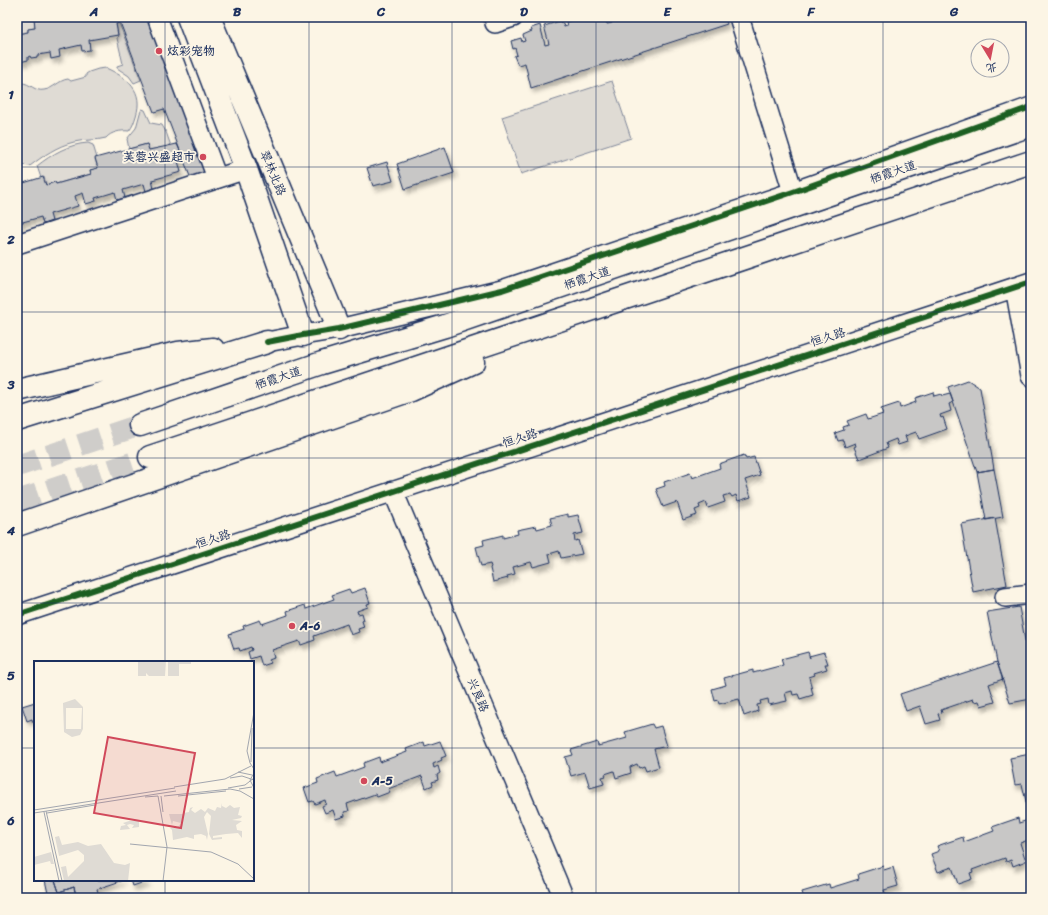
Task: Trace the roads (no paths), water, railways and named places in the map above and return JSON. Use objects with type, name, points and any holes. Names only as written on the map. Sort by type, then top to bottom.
[{"type":"main road","name":"翠林北路","points":[[188,17],[246,169],[304,334]]},
{"type":"main road","name":"翠林北路","points":[[209,17],[339,329]]},
{"type":"main road","name":"栖霞大道","points":[[140,426],[322,363],[445,326],[1031,125]]},
{"type":"main road","points":[[150,457],[1031,162]]},
{"type":"main road","points":[[17,525],[411,390],[583,312]]},
{"type":"main road","points":[[17,390],[178,353],[268,342]]},
{"type":"main road","points":[[17,420],[268,342]]},
{"type":"street","points":[[157,17],[218,178]]},
{"type":"street","points":[[494,17],[495,23],[513,17]]},
{"type":"street","points":[[739,17],[793,192]]},
{"type":"street","points":[[268,342],[304,334],[339,329],[502,290],[793,192],[1031,107]]},
{"type":"street","points":[[17,244],[246,169]]},
{"type":"street","points":[[1023,284],[1031,376]]},
{"type":"street","name":"恒久路","points":[[17,615],[1023,284]]},
{"type":"street","name":"兴良路","points":[[393,491],[564,898]]},
{"type":"street","points":[[1005,597],[1031,594]]},
{"type":"tunnel","points":[[17,466],[140,425]]},
{"type":"tunnel","points":[[17,501],[150,457]]},
{"type":"place","name":"炫彩宠物","points":[[159,51]]},
{"type":"place","name":"芙蓉兴盛超市","points":[[203,157]]},
{"type":"place","name":"A-6","points":[[292,626]]},
{"type":"place","name":"A-5","points":[[364,781]]}]
